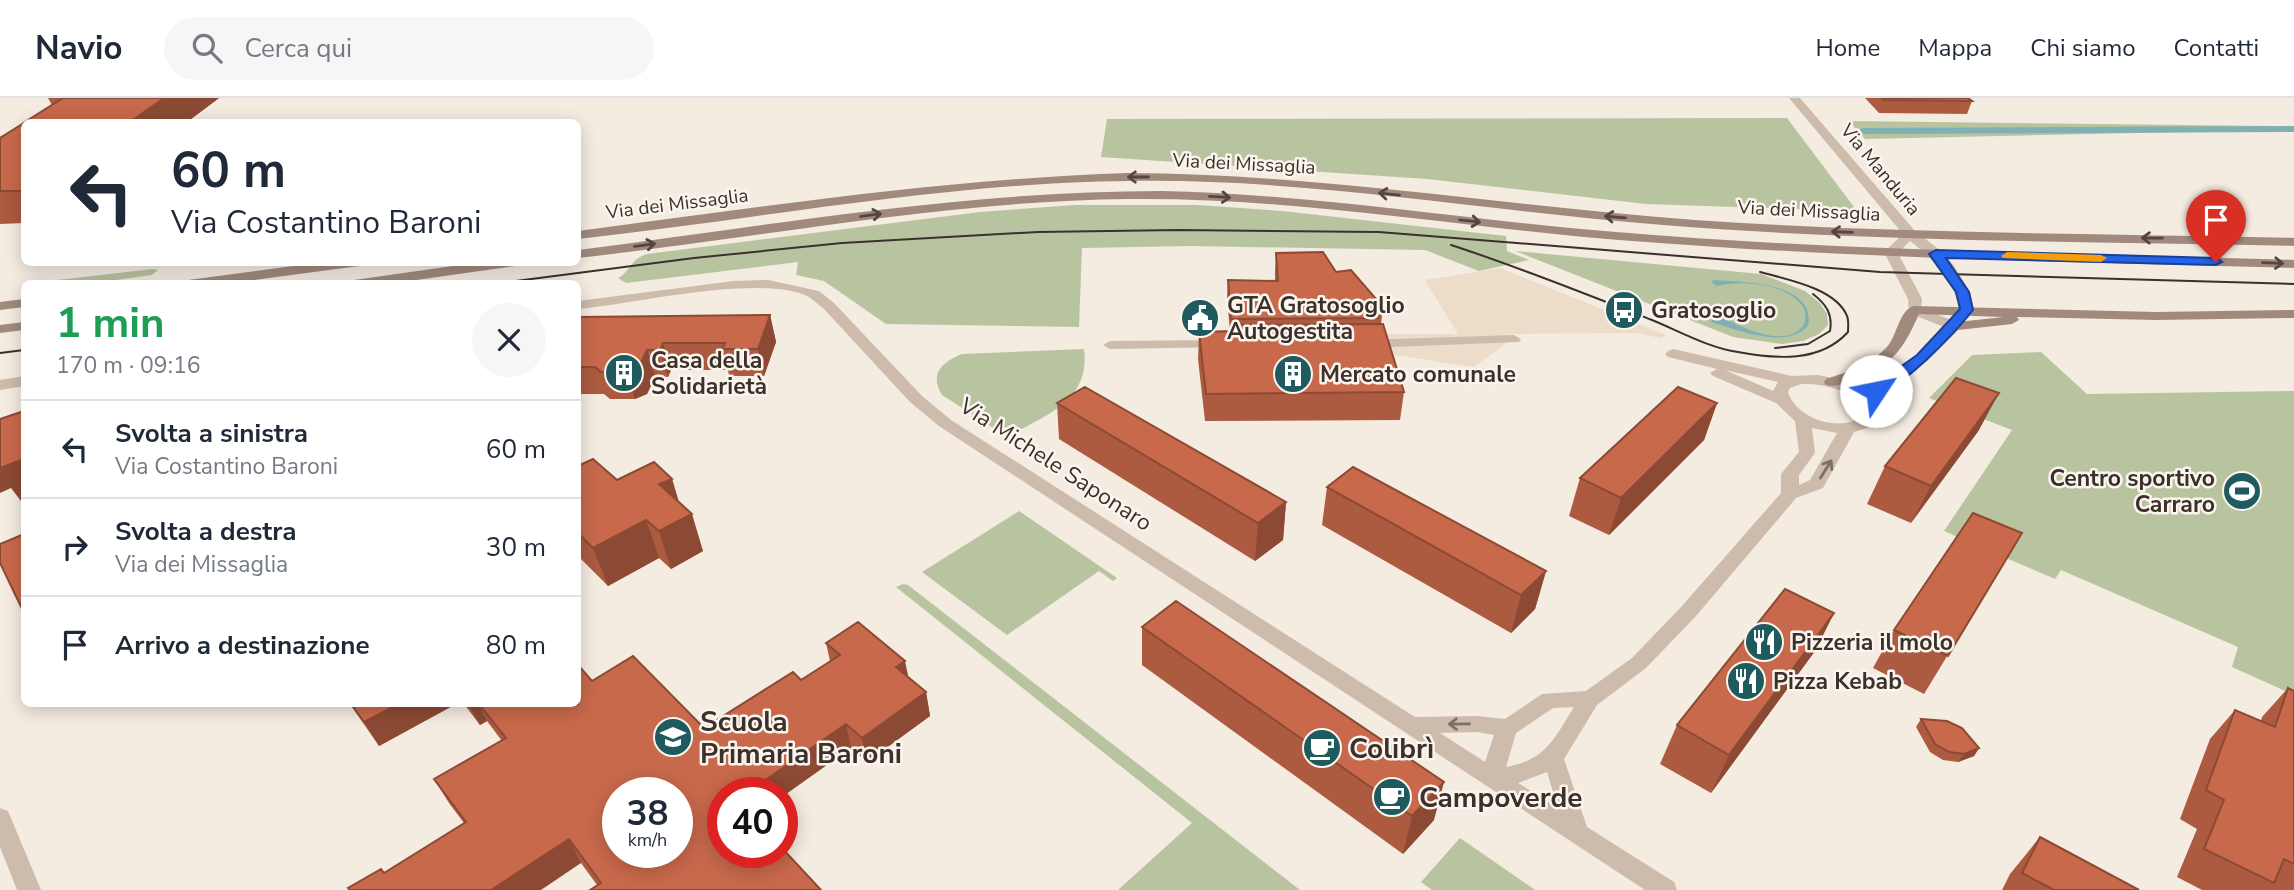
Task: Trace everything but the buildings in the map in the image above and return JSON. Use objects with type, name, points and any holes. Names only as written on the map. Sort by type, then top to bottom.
[{"type":"main road","name":"Via dei Missaglia","points":[[581,235],[1009,181],[1131,177],[1272,180],[1544,211],[1704,224],[1910,234],[2294,242]]},
{"type":"main road","name":"Via dei Missaglia","points":[[581,254],[971,203],[1151,194],[1227,197],[1329,206],[1617,236],[1936,254],[2294,264]]},
{"type":"main road","points":[[219,280],[328,266]]},
{"type":"main road","points":[[383,280],[486,266]]},
{"type":"main road","points":[[0,306],[21,303]]},
{"type":"main road","points":[[1832,382],[1864,371],[1879,362],[1903,336],[1906,323],[1914,310],[2156,316],[2294,314]]},
{"type":"main road","points":[[1865,401],[1879,387],[1922,358],[1954,326],[2014,320],[2094,323],[2156,316]]},
{"type":"main road","points":[[0,329],[21,326]]},
{"type":"street","name":"Via Manduria","points":[[1794,98],[1910,234]]},
{"type":"street","name":"Via dei Missaglia","points":[[1891,252],[1910,234],[1936,254]]},
{"type":"street","points":[[1891,252],[1914,299],[1914,310],[1954,326],[1967,310],[1963,292],[1936,254]]},
{"type":"street","name":"Via Michele Saponaro","points":[[581,305],[734,285],[783,286],[814,294],[829,306],[916,399],[945,423],[1665,890]]},
{"type":"street","points":[[1346,344],[1514,339]]},
{"type":"street","points":[[1110,345],[1235,344]]},
{"type":"street","points":[[1672,354],[1793,381],[1811,379],[1832,382],[1849,389],[1865,401],[1871,409],[1869,421],[1849,428],[1824,426],[1803,419],[1789,410],[1781,400],[1672,354]]},
{"type":"street","points":[[0,384],[21,381]]},
{"type":"street","points":[[1781,400],[1780,389],[1793,381]]},
{"type":"street","points":[[1790,494],[1790,474],[1807,453],[1803,419]]},
{"type":"street","points":[[1590,699],[1549,700],[1508,728],[1499,749],[1493,778],[1524,773],[1553,758],[1590,699],[1639,663],[1689,611],[1790,494],[1817,484],[1841,447],[1849,428]]},
{"type":"street","points":[[1410,725],[1477,724],[1508,728]]},
{"type":"street","points":[[1553,758],[1577,832]]},
{"type":"street","points":[[0,818],[29,890]]},
{"type":"green space","points":[[1787,118],[1857,211],[1646,204],[1427,179],[1101,157],[1107,119]]},
{"type":"green space","points":[[1849,121],[2269,126],[2278,130],[1865,139]]},
{"type":"green space","points":[[1075,205],[1198,205],[1282,211],[1506,236],[1507,251],[1529,260],[1479,271],[1425,250],[1190,246],[1082,248],[1079,327],[886,324],[824,281],[796,275],[798,262],[626,283],[618,278],[637,259],[647,254],[980,212]]},
{"type":"green space","points":[[1515,251],[1761,274],[1805,291],[1820,303],[1827,314],[1828,325],[1819,334],[1803,341],[1782,344],[1733,337]]},
{"type":"green space","points":[[158,270],[152,275],[116,280],[57,280]]},
{"type":"green space","points":[[1084,349],[1084,367],[1073,394],[1050,413],[1007,437],[942,395],[938,388],[937,375],[943,365],[962,354]]},
{"type":"green space","points":[[2041,352],[2087,394],[2294,391],[2294,695],[2232,667],[2238,647],[2061,570],[2055,579],[1944,531],[2012,430],[1929,398],[1972,355]]},
{"type":"green space","points":[[1019,511],[1117,578],[1113,581],[1099,571],[1007,635],[922,572]]},
{"type":"green space","points":[[908,585],[1300,890],[1118,890],[1192,823],[896,587]]},
{"type":"green space","points":[[1460,838],[1535,890],[1432,890],[1421,882]]},
{"type":"shaded area","points":[[1500,268],[1666,335],[1661,338],[1636,333],[1507,334],[1506,344],[1473,367],[1389,354],[1387,334],[1458,334],[1425,280]]},
{"type":"water","points":[[1714,280],[1758,284],[1775,287],[1790,293],[1801,301],[1808,311],[1808,326],[1798,333],[1787,337],[1774,337],[1748,333],[1711,322],[1712,318],[1706,308],[1740,326],[1768,335],[1781,336],[1793,334],[1802,327],[1806,317],[1803,307],[1796,299],[1775,288],[1738,283],[1717,286],[1711,282]]},
{"type":"waterway","points":[[1863,131],[2294,129]]},
{"type":"tram line","points":[[523,280],[694,258],[842,243],[1038,232],[1179,230],[1379,232],[1880,272],[2294,284]]},
{"type":"tram line","points":[[1451,245],[1552,281],[1727,350],[1782,357],[1811,354],[1837,342],[1848,332],[1847,316],[1832,298],[1809,286],[1760,272]]},
{"type":"tram line","points":[[1775,348],[1808,344],[1830,331],[1828,310],[1813,294]]},
{"type":"tram line","points":[[0,353],[21,350]]},
{"type":"slow traffic","points":[[2007,256],[2101,258]]},
{"type":"place","name":"Gratosoglio","points":[[1624,310]]},
{"type":"place","name":"GTA Gratosoglio Autogestita","points":[[1200,318]]},
{"type":"place","name":"Casa della Solidarietà","points":[[624,373]]},
{"type":"place","name":"Mercato comunale","points":[[1293,374]]},
{"type":"place","name":"Centro sportivo Carraro","points":[[2242,491]]},
{"type":"place","name":"Pizzeria il molo","points":[[1764,642]]},
{"type":"place","name":"Pizza Kebab","points":[[1746,681]]},
{"type":"place","name":"Scuola Primaria Baroni","points":[[673,737]]},
{"type":"place","name":"Colibrì","points":[[1322,748]]},
{"type":"place","name":"Campoverde","points":[[1392,797]]},
{"type":"route","points":[[1876,391],[1922,358],[1967,310],[1963,292],[1936,254],[2216,262]]}]
